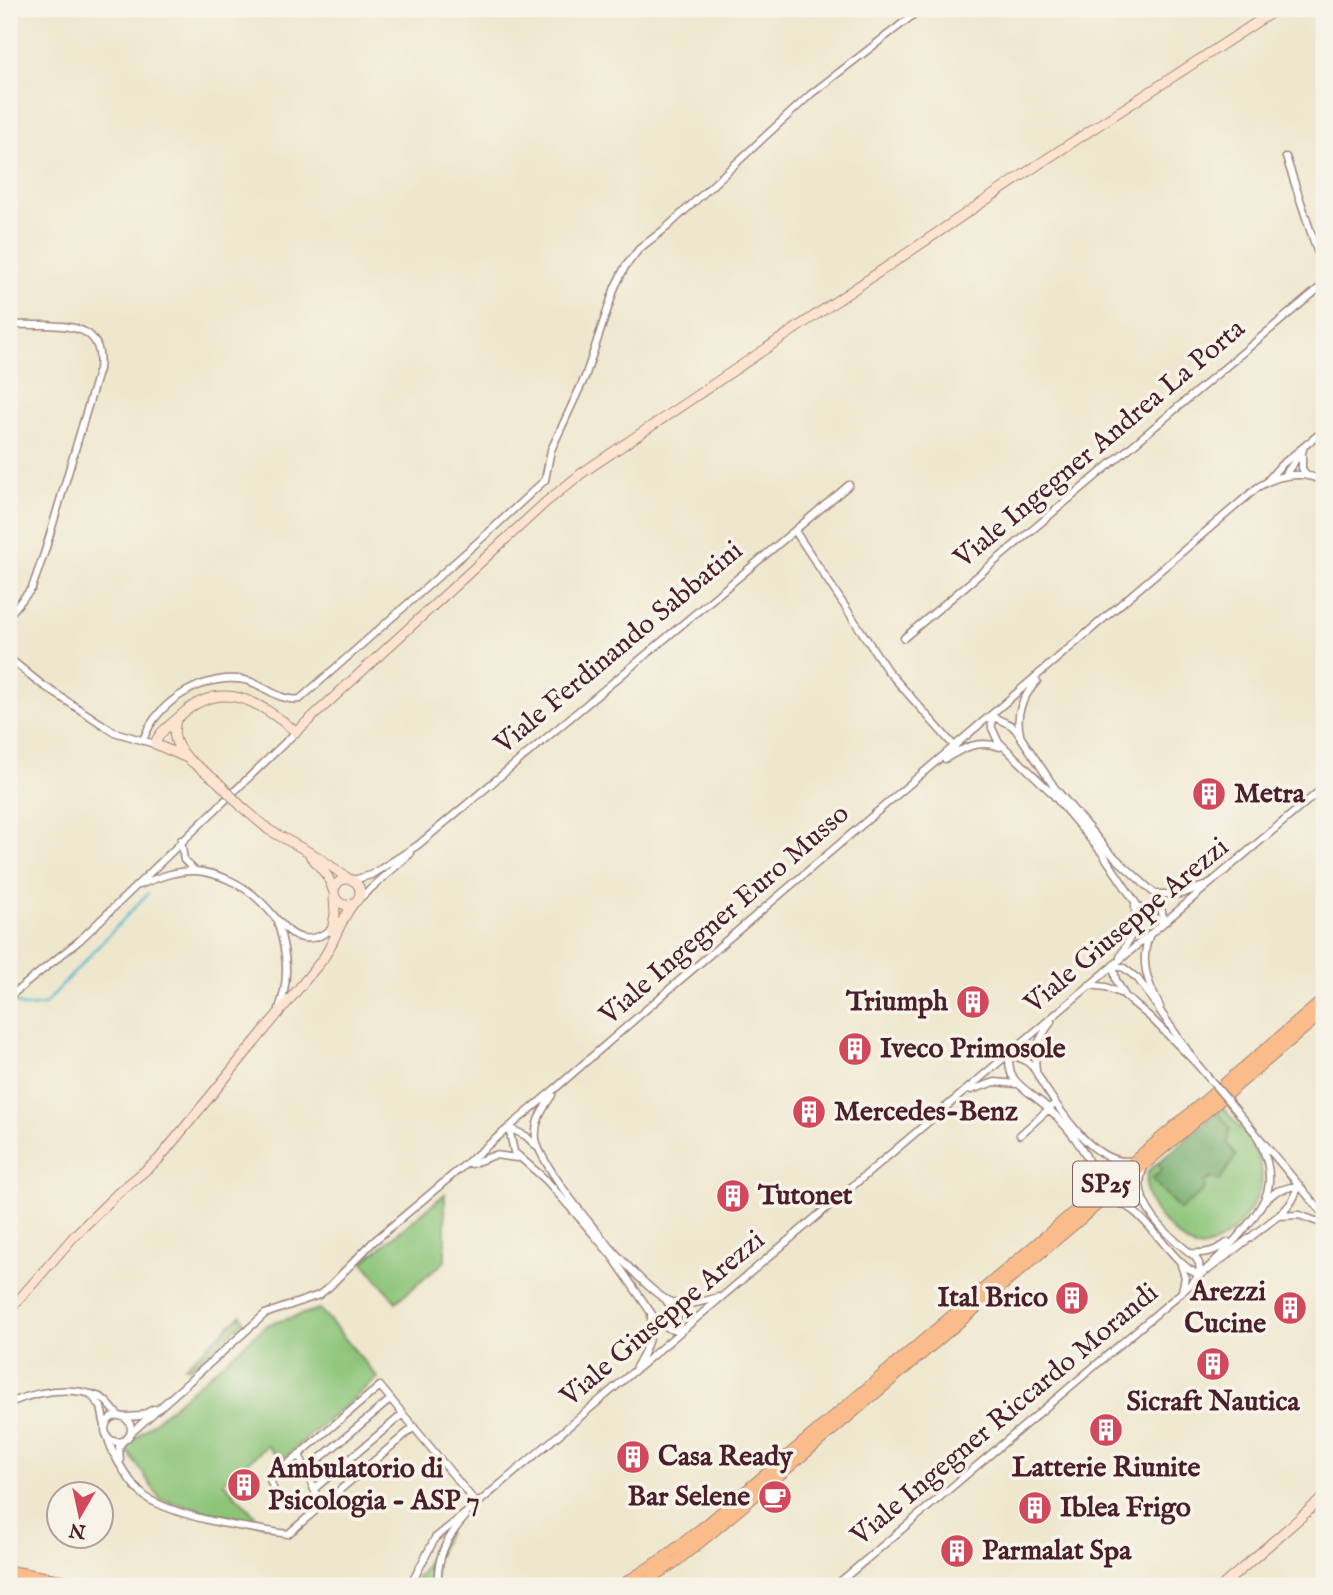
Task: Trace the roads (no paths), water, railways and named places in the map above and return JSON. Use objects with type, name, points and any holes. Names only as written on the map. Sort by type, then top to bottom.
[{"type":"main road","name":"SP25","points":[[1142,1161],[1324,999]]},
{"type":"main road","name":"SP25","points":[[892,1373],[1142,1161],[1324,1012]]},
{"type":"main road","points":[[620,1586],[665,1558],[892,1373]]},
{"type":"main road","points":[[639,1586],[674,1563],[714,1531],[892,1373]]},
{"type":"main road","points":[[9,1571],[97,1586]]},
{"type":"main road","points":[[9,1581],[38,1586]]},
{"type":"street","points":[[144,741],[148,727],[172,702],[189,690],[210,681],[238,679],[260,685],[285,699],[300,699],[545,480],[551,450],[584,377],[615,287],[625,267],[639,249],[666,228],[811,94],[921,9]]},
{"type":"street","points":[[9,997],[80,940],[296,732],[545,502],[582,473],[1039,164],[1277,9]]},
{"type":"street","points":[[1286,157],[1324,272]]},
{"type":"street","name":"Viale Ingegner Andrea La Porta","points":[[904,638],[1324,284]]},
{"type":"street","points":[[9,326],[71,326],[84,330],[97,344],[101,357],[46,551],[32,588],[9,615]]},
{"type":"street","points":[[1267,482],[1280,466],[1324,430]]},
{"type":"street","points":[[1283,476],[1308,443]]},
{"type":"street","points":[[1302,452],[1302,468],[1306,475]]},
{"type":"street","points":[[1280,466],[1283,476]]},
{"type":"street","name":"Viale Ingegner Euro Musso","points":[[130,1434],[265,1314],[319,1295],[373,1241],[460,1170],[1050,664],[1267,482],[1283,476],[1306,475],[1324,481]]},
{"type":"street","name":"Viale Ferdinando Sabbatini","points":[[418,845],[849,485]]},
{"type":"street","points":[[795,531],[887,670],[955,747]]},
{"type":"street","points":[[9,658],[41,684],[114,732],[187,758]]},
{"type":"street","points":[[1021,739],[1018,724],[1021,704],[1050,664]]},
{"type":"street","points":[[158,746],[158,737],[198,703],[233,696],[259,704],[296,732]]},
{"type":"street","points":[[992,716],[1011,725],[1055,788],[1108,851],[1155,894],[1164,922]]},
{"type":"street","points":[[992,716],[995,735],[1004,748],[1050,791],[1103,854],[1135,904],[1147,916],[1164,922]]},
{"type":"street","points":[[158,746],[167,744],[176,720]]},
{"type":"street","points":[[173,733],[176,745],[187,758],[218,782],[242,807],[270,830],[307,851],[360,888],[356,902]]},
{"type":"street","points":[[926,771],[964,747],[986,744],[1004,748]]},
{"type":"street","name":"Viale Giuseppe Arezzi","points":[[477,1504],[1324,787]]},
{"type":"street","points":[[181,840],[184,860],[195,871]]},
{"type":"street","points":[[322,960],[333,928],[334,892],[339,881],[371,875],[418,845]]},
{"type":"street","points":[[9,1311],[76,1234],[118,1193],[158,1160],[333,946],[342,920],[356,902],[418,845]]},
{"type":"street","points":[[307,851],[328,877],[341,905],[356,902]]},
{"type":"street","points":[[136,886],[163,876],[195,871],[223,878],[248,891],[270,911],[285,930],[297,937],[310,939],[333,928]]},
{"type":"street","points":[[1155,894],[1181,894],[1209,884]]},
{"type":"street","points":[[1125,996],[1116,980],[1115,963],[1136,926],[1135,904]]},
{"type":"street","points":[[276,1017],[284,997],[288,967],[278,922]]},
{"type":"street","points":[[1151,933],[1145,946],[1145,967],[1153,992],[1176,1032]]},
{"type":"street","points":[[1115,963],[1138,979],[1196,1063]]},
{"type":"street","points":[[1089,985],[1105,986],[1125,996],[1150,1017],[1196,1063],[1324,1215]]},
{"type":"street","points":[[1037,1075],[1035,1057],[1039,1038],[1059,1011]]},
{"type":"street","points":[[1009,1054],[1029,1064],[1076,1129],[1102,1154],[1120,1161],[1142,1161],[1140,1181],[1147,1208],[1162,1228],[1199,1263],[1200,1275]]},
{"type":"street","points":[[1009,1054],[1012,1075],[1049,1108],[1092,1167],[1095,1184],[1093,1202],[1124,1203],[1180,1263],[1200,1275]]},
{"type":"street","points":[[962,1094],[982,1084],[995,1082],[1014,1083],[1023,1087]]},
{"type":"street","points":[[537,1147],[535,1135],[540,1114],[557,1087]]},
{"type":"street","points":[[1020,1135],[1055,1103]]},
{"type":"street","points":[[509,1128],[526,1136],[537,1147],[550,1170],[587,1218],[627,1264],[665,1299],[677,1315],[680,1332]]},
{"type":"street","points":[[509,1128],[511,1146],[520,1159],[545,1180],[583,1222],[612,1256],[662,1325],[680,1332]]},
{"type":"street","points":[[1200,1275],[1240,1232],[1262,1203],[1268,1188],[1269,1170],[1257,1136]]},
{"type":"street","points":[[460,1170],[495,1155],[520,1159]]},
{"type":"street","points":[[1262,1203],[1278,1191],[1298,1185]]},
{"type":"street","points":[[1200,1275],[1224,1260],[1278,1216],[1296,1196],[1298,1185]]},
{"type":"street","points":[[1278,1216],[1299,1215],[1324,1224]]},
{"type":"street","points":[[1189,1253],[1204,1254],[1213,1251],[1240,1232]]},
{"type":"street","points":[[1180,1263],[1185,1277],[1182,1292]]},
{"type":"street","name":"Viale Ingegner Riccardo Morandi","points":[[835,1586],[1200,1275]]},
{"type":"street","points":[[665,1299],[691,1304],[723,1295]]},
{"type":"street","points":[[634,1371],[652,1332],[651,1313]]},
{"type":"street","points":[[277,1500],[270,1479],[380,1386],[477,1504]]},
{"type":"street","points":[[9,1403],[24,1397],[61,1390],[83,1391],[105,1401],[130,1427],[130,1434],[119,1447],[120,1463]]},
{"type":"street","points":[[92,1396],[101,1407],[113,1452],[141,1494],[151,1501],[217,1523],[288,1534],[414,1427]]},
{"type":"street","points":[[306,1470],[391,1399]]},
{"type":"street","points":[[122,1441],[115,1442],[106,1431],[108,1420],[140,1416],[159,1406]]},
{"type":"street","points":[[314,1489],[403,1414]]},
{"type":"street","points":[[299,1454],[321,1506]]},
{"type":"street","points":[[1222,1586],[1324,1497]]},
{"type":"street","points":[[410,1586],[435,1538],[477,1504]]},
{"type":"street","points":[[438,1586],[437,1573],[443,1548],[454,1530],[477,1504]]},
{"type":"waterway","points":[[9,1000],[25,1007],[44,1005],[148,893]]},
{"type":"place","name":"Metra","points":[[1209,794]]},
{"type":"place","name":"Triumph","points":[[973,1002]]},
{"type":"place","name":"Iveco Primosole","points":[[855,1049]]},
{"type":"place","name":"Mercedes-Benz","points":[[809,1112]]},
{"type":"place","name":"Tutonet","points":[[733,1196]]},
{"type":"place","name":"Ital Brico","points":[[1072,1298]]},
{"type":"place","name":"Arezzi Cucine","points":[[1290,1308]]},
{"type":"place","name":"Sicraft Nautica","points":[[1213,1364]]},
{"type":"place","name":"Latterie Riunite","points":[[1106,1430]]},
{"type":"place","name":"Casa Ready","points":[[633,1457]]},
{"type":"place","name":"Ambulatorio di Psicologia - ASP 7","points":[[244,1485]]},
{"type":"place","name":"Bar Selene","points":[[775,1497]]},
{"type":"place","name":"Iblea Frigo","points":[[1035,1508]]},
{"type":"place","name":"Parmalat Spa","points":[[957,1551]]}]
